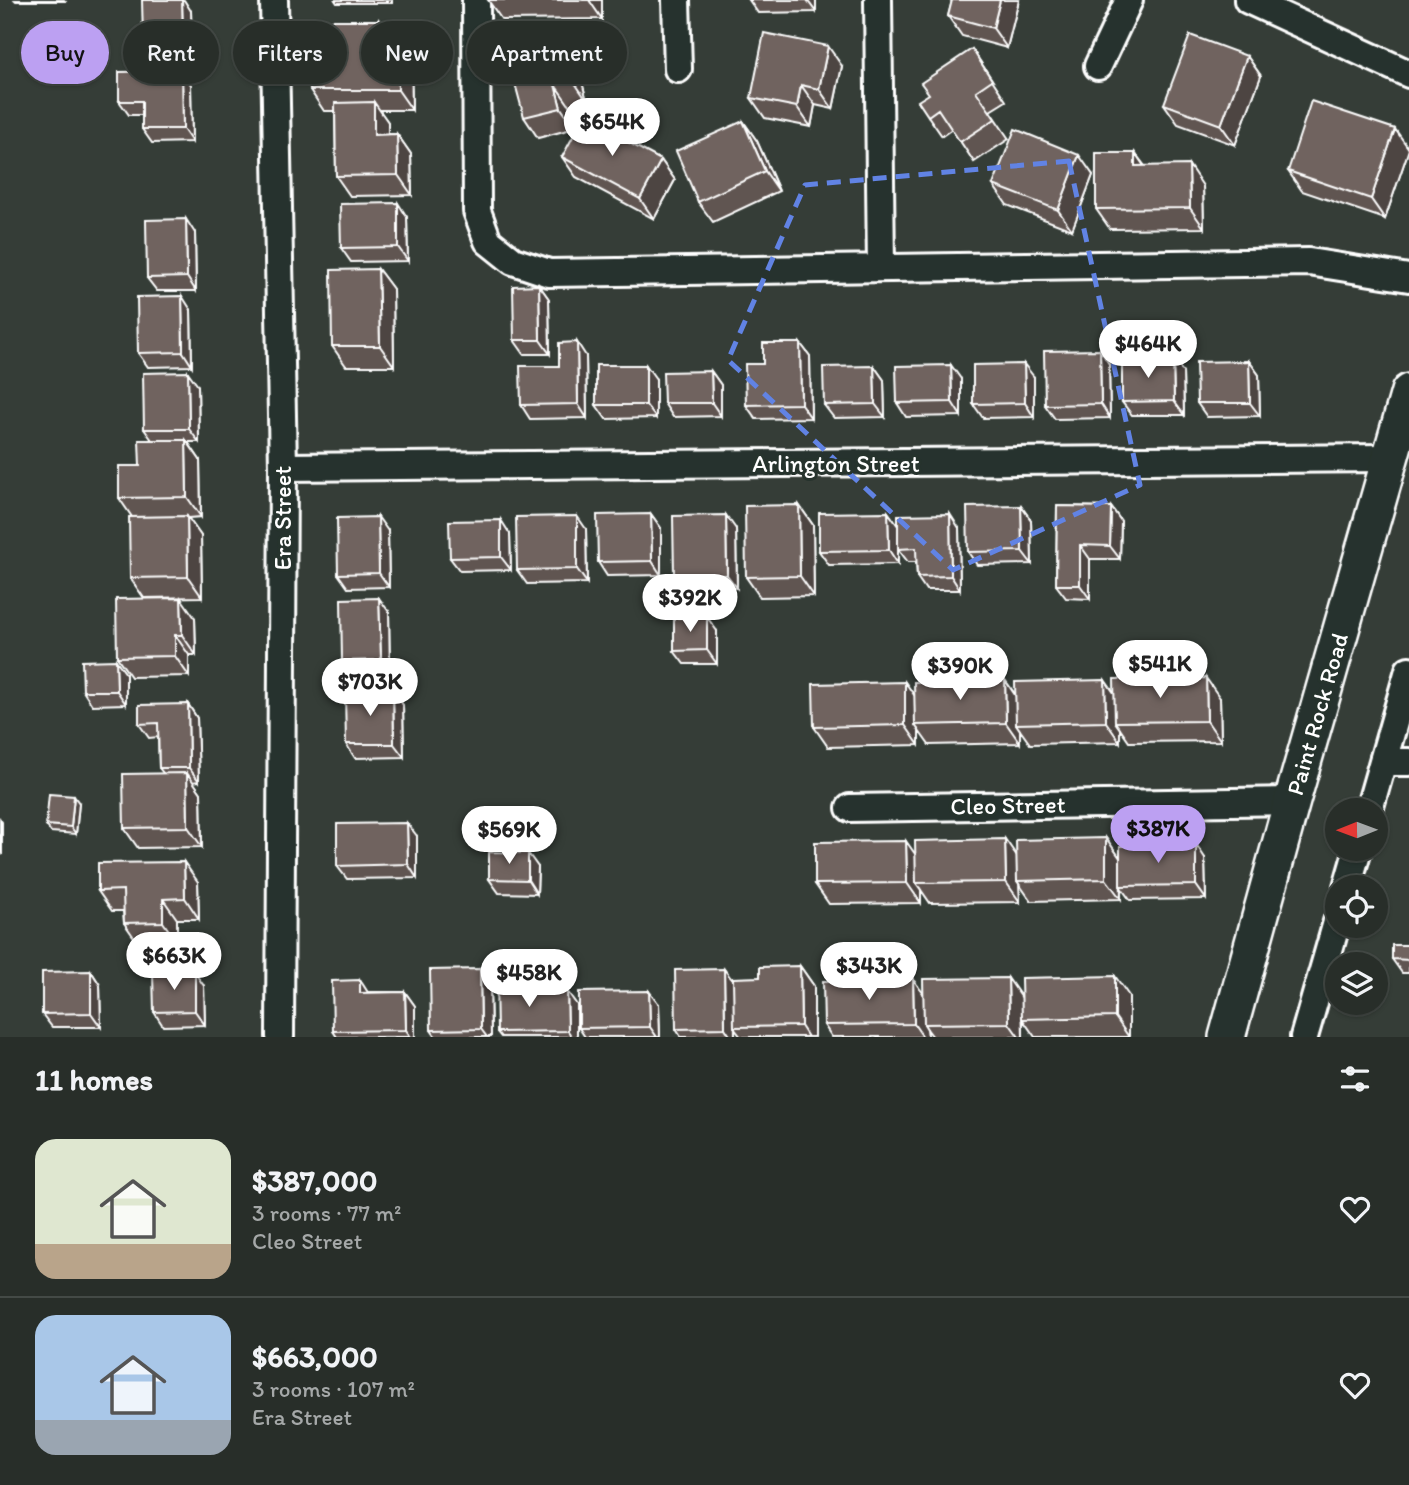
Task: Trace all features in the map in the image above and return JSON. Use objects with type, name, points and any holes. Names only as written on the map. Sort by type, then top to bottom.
[{"type":"main road","name":"Paint Rock Road","points":[[1227,1037],[1409,392]]},
{"type":"street","name":"Era Street","points":[[274,0],[283,467],[280,1037]]},
{"type":"street","points":[[476,0],[477,211],[488,240],[513,261],[549,272],[1309,262],[1409,278]]},
{"type":"street","points":[[676,0],[678,69]]},
{"type":"street","points":[[878,0],[881,268]]},
{"type":"street","points":[[1098,66],[1129,0]]},
{"type":"street","points":[[1248,0],[1409,74]]},
{"type":"street","name":"Arlington Street","points":[[283,467],[1389,458]]},
{"type":"street","points":[[1372,798],[1409,670]]},
{"type":"street","points":[[1382,762],[1409,762]]},
{"type":"street","name":"Cleo Street","points":[[850,808],[1292,801]]},
{"type":"street","points":[[1304,1037],[1332,938]]},
{"type":"highlighted area","points":[[1069,161],[1140,485],[953,570],[728,360],[805,185]]},
{"type":"building","points":[[142,0],[182,0],[183,21],[143,21]]},
{"type":"building","points":[[952,0],[1000,0],[993,28],[948,16]]},
{"type":"building","points":[[379,20],[361,21],[361,84],[398,84],[398,90],[310,90],[310,84],[347,84],[347,21],[331,21]]},
{"type":"building","points":[[764,33],[828,46],[819,89],[801,85],[797,107],[751,98]]},
{"type":"building","points":[[1190,35],[1247,56],[1221,125],[1164,104]]},
{"type":"building","points":[[972,49],[992,80],[976,91],[995,119],[960,142],[938,109],[928,116],[918,101],[929,94],[921,83]]},
{"type":"building","points":[[119,72],[123,72],[123,84],[182,84],[183,129],[142,129],[142,101],[119,101]]},
{"type":"building","points":[[515,84],[559,84],[555,85],[561,108],[524,117]]},
{"type":"building","points":[[1311,101],[1395,129],[1371,199],[1288,171]]},
{"type":"building","points":[[374,102],[374,135],[397,134],[398,175],[336,176],[335,103]]},
{"type":"building","points":[[583,118],[661,160],[640,199],[562,157]]},
{"type":"building","points":[[743,121],[765,171],[698,202],[676,151]]},
{"type":"building","points":[[1015,129],[1079,155],[1058,210],[993,185]]},
{"type":"building","points":[[1096,153],[1135,153],[1135,166],[1189,165],[1190,208],[1096,209]]},
{"type":"building","points":[[398,203],[398,247],[341,248],[340,204]]},
{"type":"building","points":[[186,219],[187,277],[147,278],[146,220]]},
{"type":"building","points":[[378,269],[380,346],[332,346],[331,270]]},
{"type":"building","points":[[539,285],[540,340],[514,340],[513,286]]},
{"type":"building","points":[[182,296],[183,352],[138,353],[137,297]]},
{"type":"building","points":[[577,342],[578,404],[521,405],[520,366],[559,366],[559,343]]},
{"type":"building","points":[[763,343],[800,343],[801,404],[746,405],[745,364],[763,364]]},
{"type":"building","points":[[1100,350],[1101,404],[1045,405],[1044,351]]},
{"type":"building","points":[[1173,358],[1174,401],[1122,402],[1122,359]]},
{"type":"building","points":[[1249,361],[1250,403],[1197,403],[1196,362]]},
{"type":"building","points":[[1024,364],[1025,403],[973,404],[973,365]]},
{"type":"building","points":[[596,365],[646,365],[646,405],[596,405]]},
{"type":"building","points":[[951,365],[952,402],[897,403],[896,366]]},
{"type":"building","points":[[874,366],[875,404],[824,405],[823,367]]},
{"type":"building","points":[[711,371],[712,403],[664,403],[663,372]]},
{"type":"building","points":[[188,372],[189,429],[144,429],[143,373]]},
{"type":"building","points":[[139,440],[186,440],[187,497],[119,498],[119,466],[140,466]]},
{"type":"building","points":[[799,505],[800,576],[746,577],[745,506]]},
{"type":"building","points":[[1021,506],[1022,551],[968,552],[967,507]]},
{"type":"building","points":[[1057,506],[1111,507],[1110,546],[1080,545],[1080,585],[1056,585]]},
{"type":"building","points":[[888,512],[889,550],[819,551],[819,513]]},
{"type":"building","points":[[651,514],[652,561],[598,562],[597,515]]},
{"type":"building","points":[[950,514],[951,576],[917,577],[916,548],[898,549],[898,515]]},
{"type":"building","points":[[726,515],[727,575],[674,575],[673,516]]},
{"type":"building","points":[[187,516],[188,577],[130,578],[129,517]]},
{"type":"building","points":[[577,516],[577,569],[517,570],[516,517]]},
{"type":"building","points":[[378,517],[379,573],[338,574],[337,518]]},
{"type":"building","points":[[501,520],[501,557],[450,558],[449,521]]},
{"type":"building","points":[[181,598],[182,635],[175,635],[175,656],[117,657],[116,599]]},
{"type":"building","points":[[379,598],[381,660],[342,661],[341,599]]},
{"type":"building","points":[[707,617],[707,650],[674,651],[674,618]]},
{"type":"building","points":[[116,660],[117,691],[83,691],[82,661]]},
{"type":"building","points":[[1206,678],[1207,721],[1115,722],[1114,679]]},
{"type":"building","points":[[1005,680],[1006,723],[915,725],[914,682]]},
{"type":"building","points":[[1105,680],[1106,722],[1016,724],[1015,682]]},
{"type":"building","points":[[905,682],[905,725],[814,727],[813,684]]},
{"type":"building","points":[[393,691],[394,744],[346,744],[345,692]]},
{"type":"building","points":[[188,704],[189,768],[159,768],[158,723],[139,724],[139,705]]},
{"type":"building","points":[[187,773],[188,827],[124,828],[123,774]]},
{"type":"building","points":[[49,794],[74,796],[71,827],[46,825]]},
{"type":"building","points":[[407,823],[408,864],[337,866],[337,824]]},
{"type":"building","points":[[1106,838],[1106,879],[1017,881],[1016,840]]},
{"type":"building","points":[[1005,839],[1006,882],[916,883],[915,841]]},
{"type":"building","points":[[906,841],[907,883],[815,884],[815,842]]},
{"type":"building","points":[[1196,844],[1196,885],[1120,886],[1120,846]]},
{"type":"building","points":[[489,852],[528,853],[528,880],[489,879]]},
{"type":"building","points":[[184,862],[185,898],[163,899],[163,922],[124,923],[123,890],[98,891],[98,863]]},
{"type":"building","points":[[1392,945],[1409,945],[1409,960],[1392,959]]},
{"type":"building","points":[[800,966],[801,1026],[734,1027],[733,978],[760,977],[760,967]]},
{"type":"building","points":[[480,969],[481,1029],[431,1030],[430,970]]},
{"type":"building","points":[[724,969],[725,1028],[676,1029],[675,970]]},
{"type":"building","points":[[91,971],[91,1013],[42,1014],[42,972]]},
{"type":"building","points":[[153,973],[195,973],[195,1011],[154,1012]]},
{"type":"building","points":[[518,976],[518,992],[567,991],[568,1031],[497,1032],[496,977]]},
{"type":"building","points":[[1115,976],[1115,1017],[1022,1019],[1021,978]]},
{"type":"building","points":[[1008,978],[1009,1023],[924,1024],[923,979]]},
{"type":"building","points":[[913,979],[914,1024],[824,1025],[823,981]]},
{"type":"building","points":[[360,980],[360,993],[405,992],[406,1030],[333,1031],[332,981]]},
{"type":"building","points":[[649,991],[650,1027],[579,1028],[579,992]]}]
